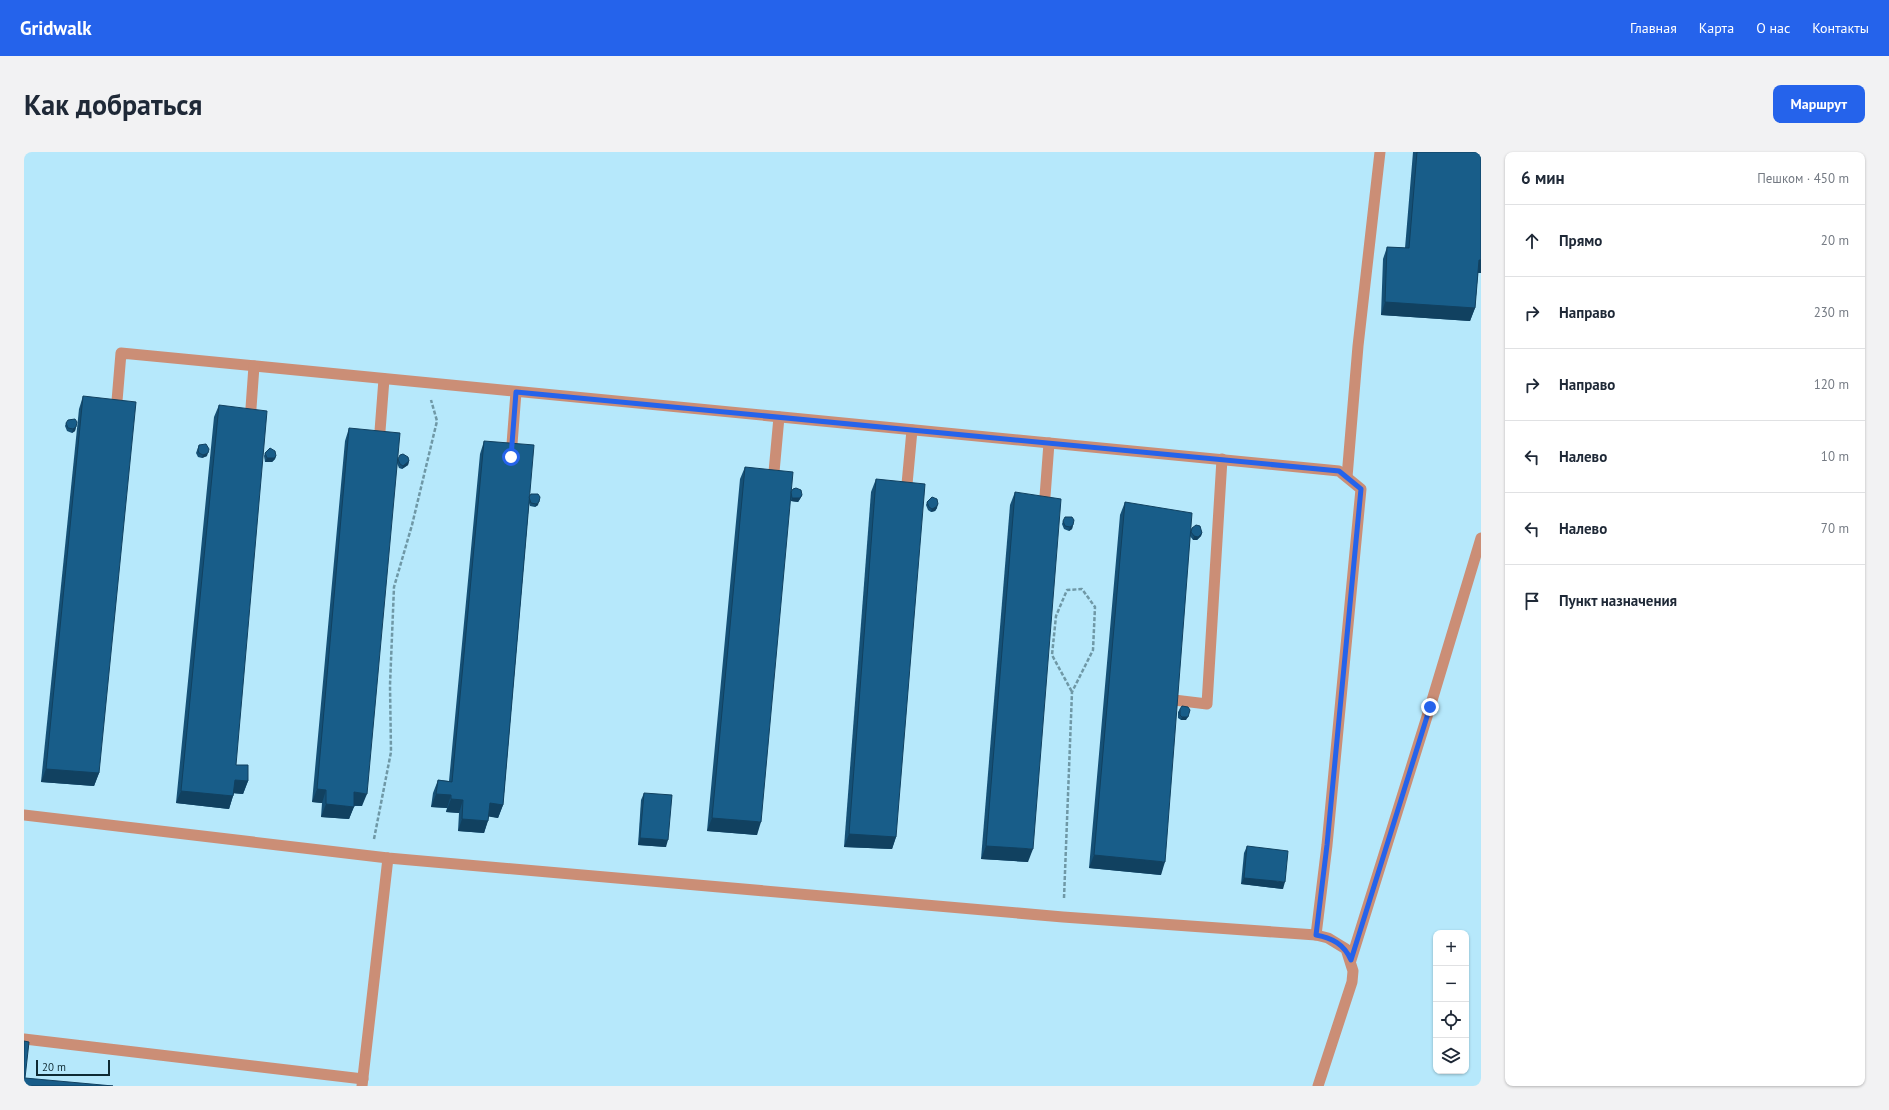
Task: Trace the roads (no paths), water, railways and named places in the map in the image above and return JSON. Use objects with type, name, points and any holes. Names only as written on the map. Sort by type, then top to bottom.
[{"type":"lane","points":[[1347,478],[1358,346],[1380,152]]},
{"type":"lane","points":[[116,413],[121,353],[1339,471],[1361,489],[1327,845],[1316,935]]},
{"type":"lane","points":[[250,422],[254,366]]},
{"type":"lane","points":[[379,444],[384,379]]},
{"type":"lane","points":[[511,457],[516,392]]},
{"type":"lane","points":[[773,483],[779,417]]},
{"type":"lane","points":[[906,496],[912,430]]},
{"type":"lane","points":[[1044,510],[1049,443]]},
{"type":"lane","points":[[1174,700],[1206,704],[1222,459]]},
{"type":"lane","points":[[1351,960],[1481,538]]},
{"type":"lane","points":[[24,815],[388,858],[1063,917],[1316,935],[1328,938],[1346,949],[1351,960],[1353,971],[1352,982],[1318,1086]]},
{"type":"lane","points":[[24,1039],[363,1082],[388,858]]}]
